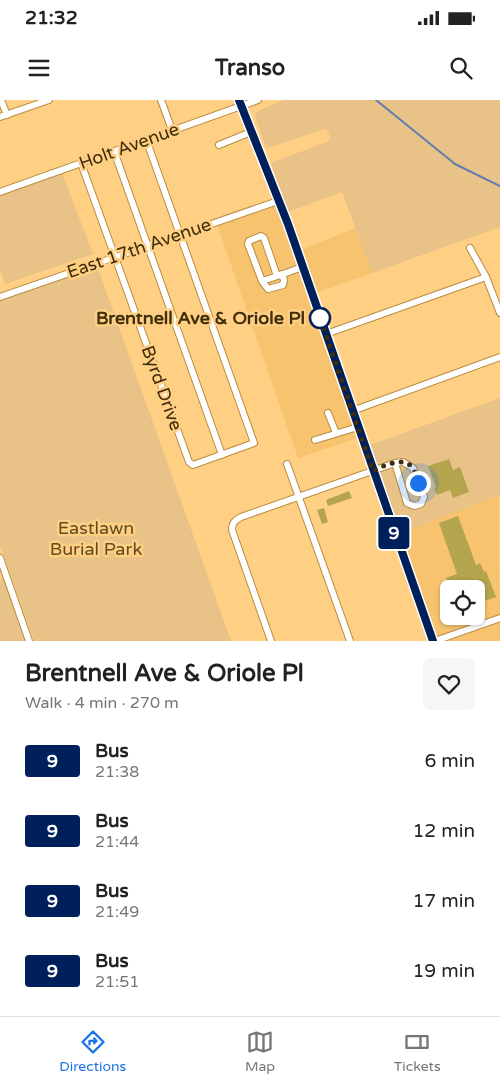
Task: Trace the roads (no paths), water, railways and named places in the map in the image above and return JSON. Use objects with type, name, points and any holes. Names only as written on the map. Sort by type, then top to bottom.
[{"type":"street","points":[[1,100],[7,115]]},
{"type":"street","points":[[0,117],[49,100]]},
{"type":"street","points":[[161,100],[172,130]]},
{"type":"street","name":"Holt Avenue","points":[[0,192],[172,130],[240,103],[258,100]]},
{"type":"street","points":[[240,103],[302,267],[434,641],[444,640],[500,618]]},
{"type":"street","points":[[219,145],[251,132]]},
{"type":"street","points":[[146,139],[181,233]]},
{"type":"street","points":[[114,151],[222,454]]},
{"type":"street","name":"Byrd Drive","points":[[81,163],[189,462],[193,465],[254,443],[181,233]]},
{"type":"street","name":"East 17th Avenue","points":[[0,297],[278,201]]},
{"type":"street","points":[[261,236],[264,238],[284,280],[283,285],[268,288],[262,282],[248,244],[250,241],[261,236]]},
{"type":"street","points":[[470,248],[486,277],[500,313]]},
{"type":"street","points":[[262,282],[302,267]]},
{"type":"street","points":[[326,334],[486,277]]},
{"type":"street","points":[[352,411],[500,357]]},
{"type":"street","points":[[328,413],[336,433]]},
{"type":"street","points":[[315,440],[358,427]]},
{"type":"street","points":[[271,641],[232,530],[232,525],[241,517],[395,463],[403,462],[413,468],[424,497],[420,504],[414,506],[407,503],[395,463]]},
{"type":"street","points":[[287,464],[350,641]]},
{"type":"street","points":[[0,558],[2,571],[29,641]]},
{"type":"waterway","points":[[376,100],[455,164],[500,186]]},
{"type":"place","name":"Brentnell Ave & Oriole Pl","points":[[320,318]]},
{"type":"park label","name":"Eastlawn Burial Park","points":[[96,538]]}]
